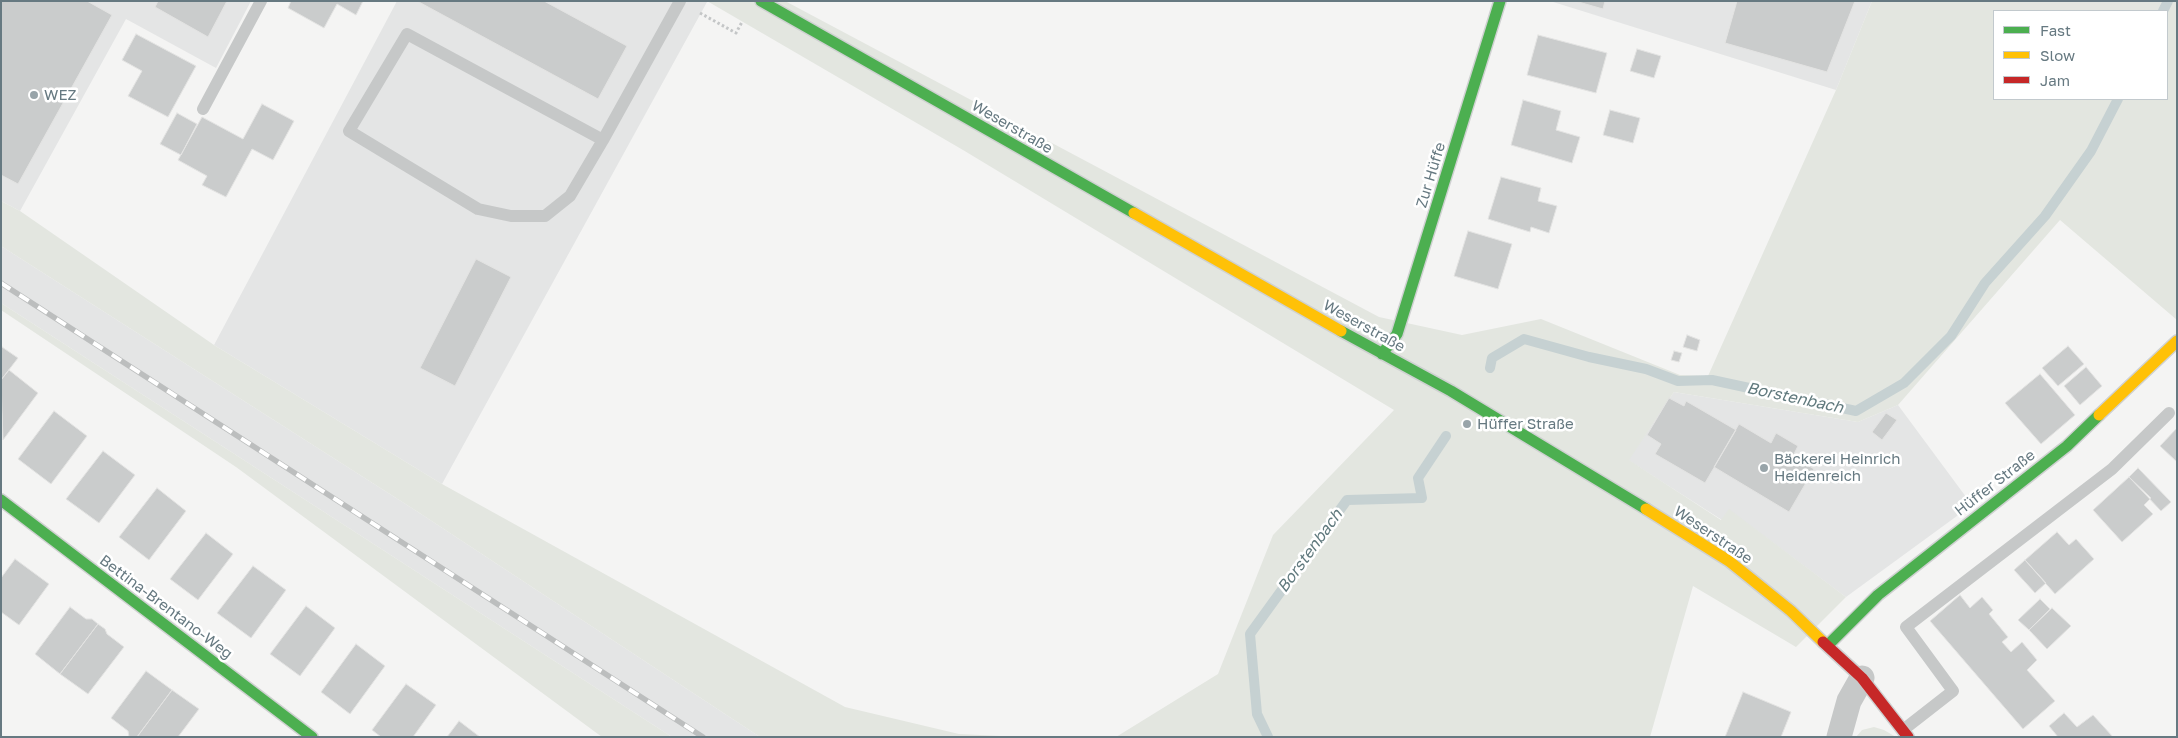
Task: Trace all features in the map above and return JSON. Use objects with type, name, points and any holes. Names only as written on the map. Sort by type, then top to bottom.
[{"type":"street","name":"Weserstraße","points":[[761,1],[1382,354],[1452,391],[1729,561],[1828,645],[1862,678],[1905,733]]},
{"type":"street","name":"Zur Hüffe","points":[[1382,354],[1397,334],[1500,1]]},
{"type":"street","name":"Hüffer Straße","points":[[1828,645],[1878,595],[1980,513],[2068,446],[2177,341]]},
{"type":"street","name":"Bettina-Brentano-Weg","points":[[1,500],[312,737]]},
{"type":"street","points":[[1839,737],[1849,701],[1862,678]]},
{"type":"lane","points":[[203,109],[261,1]]},
{"type":"lane","points":[[603,140],[407,34],[348,131],[478,208],[511,216],[545,216],[570,196],[603,140],[680,1]]},
{"type":"lane","points":[[1905,733],[1953,690],[1906,627],[2112,469],[2169,413]]},
{"type":"path","points":[[680,1],[736,33],[745,17]]},
{"type":"shaded area","points":[[1,1],[251,1],[216,68],[126,19],[20,211],[1,201]]},
{"type":"shaded area","points":[[397,1],[707,2],[442,484],[214,345]]},
{"type":"shaded area","points":[[707,1],[785,1],[1379,317],[1462,335],[1541,319],[1680,375],[1708,376],[1836,90],[1872,1],[2177,1],[2177,320],[2060,220],[1898,405],[1858,422],[1674,392],[1629,460],[1721,520],[1729,509],[1846,597],[1796,647],[1693,586],[1650,737],[1116,737],[1218,674],[1273,535],[1394,410],[963,150]]},
{"type":"shaded area","points":[[1550,1],[1872,1],[1836,90]]},
{"type":"shaded area","points":[[1,201],[20,211],[214,345],[442,484],[845,707],[959,734],[1022,737],[760,737],[418,512],[1,246]]},
{"type":"shaded area","points":[[1,246],[418,512],[760,737],[672,737],[1,303]]},
{"type":"shaded area","points":[[1,303],[672,737],[602,737],[236,467],[1,310]]},
{"type":"shaded area","points":[[1674,392],[1858,422],[1898,405],[1972,505],[1846,597],[1729,510],[1722,520],[1628,460]]},
{"type":"shaded area","points":[[1874,727],[1896,737],[1856,737],[1862,730]]},
{"type":"building","name":"WEZ","points":[[1,1],[87,1],[112,15],[18,184],[1,175]]},
{"type":"building","points":[[158,1],[227,1],[208,37],[155,7]]},
{"type":"building","points":[[291,1],[363,1],[356,15],[337,4],[324,28],[288,8]]},
{"type":"building","points":[[417,1],[544,1],[627,46],[598,99]]},
{"type":"building","points":[[1575,1],[1605,1],[1603,9]]},
{"type":"building","points":[[1737,1],[1855,1],[1827,72],[1725,43]]},
{"type":"building","points":[[136,34],[196,66],[168,117],[128,96],[142,71],[122,60]]},
{"type":"building","points":[[1538,35],[1607,53],[1596,93],[1527,75]]},
{"type":"building","points":[[1637,49],[1661,56],[1654,78],[1630,71]]},
{"type":"building","points":[[1523,100],[1561,111],[1556,130],[1580,137],[1572,163],[1511,145]]},
{"type":"building","points":[[262,104],[294,121],[273,160],[252,149],[226,197],[202,185],[207,176],[178,160],[202,117],[243,139]]},
{"type":"building","points":[[1610,110],[1640,118],[1633,143],[1603,135]]},
{"type":"building","points":[[177,113],[197,124],[181,155],[160,144]]},
{"type":"building","points":[[1501,177],[1541,188],[1538,201],[1557,206],[1549,233],[1531,227],[1530,232],[1488,219]]},
{"type":"building","points":[[1468,231],[1512,244],[1498,289],[1454,276]]},
{"type":"building","points":[[476,259],[511,277],[455,386],[420,368]]},
{"type":"building","points":[[1687,335],[1700,340],[1697,351],[1683,347]]},
{"type":"building","points":[[2068,346],[2084,364],[2058,386],[2042,368]]},
{"type":"building","points":[[2,347],[18,358],[1,380],[1,349]]},
{"type":"building","points":[[1674,351],[1682,353],[1679,362],[1671,360]]},
{"type":"building","points":[[2086,367],[2102,386],[2080,405],[2064,386]]},
{"type":"building","points":[[9,370],[38,393],[3,440],[1,380]]},
{"type":"building","points":[[2040,374],[2075,415],[2041,444],[2005,403]]},
{"type":"building","points":[[1669,398],[1684,406],[1686,401],[1736,430],[1705,483],[1655,454],[1661,444],[1647,435]]},
{"type":"building","points":[[54,411],[87,436],[51,484],[18,459]]},
{"type":"building","points":[[1886,413],[1897,420],[1882,440],[1872,432]]},
{"type":"building","name":"Bäckerei Heinrich Heidenreich","points":[[1739,424],[1771,443],[1776,433],[1798,446],[1793,456],[1814,469],[1789,512],[1714,467]]},
{"type":"building","points":[[2177,428],[2177,462],[2160,446]]},
{"type":"building","points":[[103,451],[135,475],[99,523],[66,499]]},
{"type":"building","points":[[2138,468],[2171,502],[2161,511],[2129,477]]},
{"type":"building","points":[[2129,477],[2151,498],[2144,505],[2153,514],[2122,542],[2093,510]]},
{"type":"building","points":[[157,488],[186,511],[149,560],[119,537]]},
{"type":"building","points":[[2057,532],[2069,545],[2076,539],[2094,559],[2055,594],[2025,560]]},
{"type":"building","points":[[206,533],[233,554],[198,600],[170,579]]},
{"type":"building","points":[[15,559],[49,584],[19,625],[1,612],[1,578]]},
{"type":"building","points":[[2025,560],[2046,583],[2035,593],[2014,570]]},
{"type":"building","points":[[253,566],[286,590],[251,638],[217,613]]},
{"type":"building","points":[[1960,595],[1970,608],[1982,597],[1993,610],[1989,614],[2008,637],[2002,642],[2011,652],[2022,642],[2037,660],[2027,670],[2055,701],[2023,729],[1930,621]]},
{"type":"building","points":[[2040,599],[2050,609],[2029,630],[2018,620]]},
{"type":"building","points":[[306,606],[335,628],[300,676],[270,654]]},
{"type":"building","points":[[70,607],[86,619],[92,619],[98,624],[60,674],[35,654]]},
{"type":"building","points":[[2052,608],[2071,626],[2047,649],[2029,630]]},
{"type":"building","points":[[98,624],[105,629],[107,634],[124,647],[88,694],[60,674]]},
{"type":"building","points":[[356,644],[385,666],[350,714],[321,692]]},
{"type":"building","points":[[146,671],[172,690],[137,737],[129,737],[128,731],[111,718]]},
{"type":"building","points":[[406,684],[436,705],[413,737],[381,737],[372,730]]},
{"type":"building","points":[[172,690],[199,709],[178,737],[137,737]]},
{"type":"building","points":[[1743,692],[1791,712],[1781,737],[1725,737]]},
{"type":"building","points":[[2064,713],[2077,727],[2093,715],[2113,737],[2058,737],[2049,726]]},
{"type":"building","points":[[459,721],[480,737],[447,737]]},
{"type":"waterway","name":"Borstenbach","points":[[2164,10],[2168,1]]},
{"type":"waterway","name":"Borstenbach","points":[[1490,368],[1492,358],[1524,339],[1589,357],[1646,369],[1678,381],[1712,380],[1856,411],[1904,383],[1951,336],[1985,283],[2045,216],[2091,151],[2117,100]]},
{"type":"waterway","name":"Borstenbach","points":[[1268,737],[1257,714],[1250,634],[1347,500],[1422,498],[1418,478],[1446,436]]},
{"type":"railway","points":[[1,283],[703,737]]},
{"type":"traffic: fast","points":[[761,1],[1134,213]]},
{"type":"traffic: fast","points":[[1382,354],[1397,334],[1500,1]]},
{"type":"traffic: fast","points":[[1341,331],[1451,391],[1646,509]]},
{"type":"traffic: fast","points":[[1828,645],[1878,595],[2067,446],[2099,415]]},
{"type":"traffic: fast","points":[[1,500],[312,737]]},
{"type":"traffic: slow","points":[[1134,213],[1341,331]]},
{"type":"traffic: slow","points":[[2099,415],[2177,341]]},
{"type":"traffic: slow","points":[[1646,509],[1729,561],[1791,611],[1823,642]]},
{"type":"traffic: jam","points":[[1823,642],[1862,678],[1908,737]]},
{"type":"place","name":"WEZ","points":[[34,95]]},
{"type":"place","name":"Hüffer Straße","points":[[1467,424]]},
{"type":"place","name":"Bäckerei Heinrich Heidenreich","points":[[1764,468]]}]
